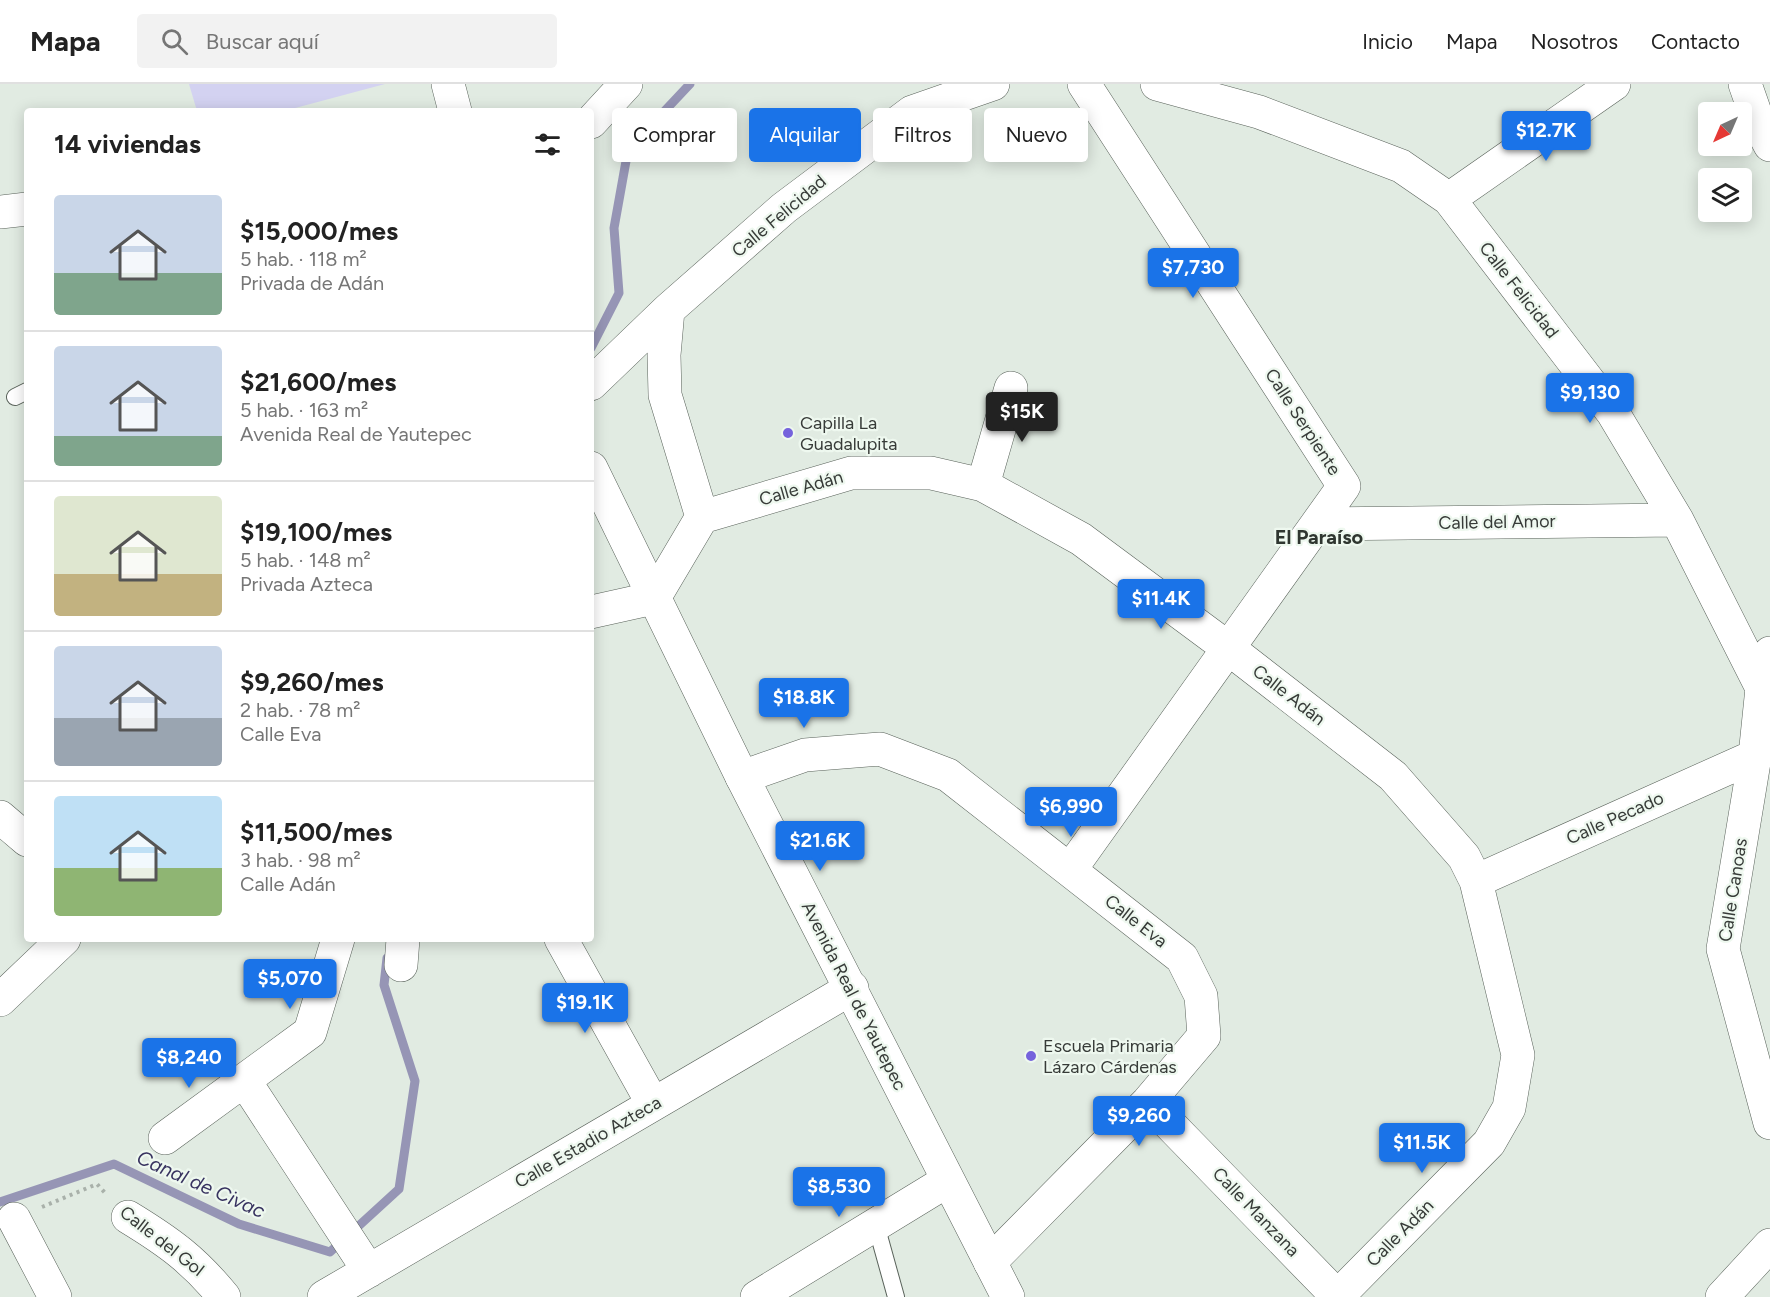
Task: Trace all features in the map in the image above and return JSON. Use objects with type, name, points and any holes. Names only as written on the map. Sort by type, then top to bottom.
[{"type":"street","points":[[448,84],[454,108]]},
{"type":"street","points":[[594,119],[626,84]]},
{"type":"street","name":"Calle Felicidad","points":[[594,381],[668,310],[784,208],[912,112],[993,84]]},
{"type":"street","name":"Calle Serpiente","points":[[1070,870],[1344,486],[1084,84]]},
{"type":"street","name":"Calle Felicidad","points":[[1157,84],[1259,112],[1401,166],[1449,199],[1613,413],[1677,520],[1762,688]]},
{"type":"street","points":[[1449,199],[1614,84]]},
{"type":"street","points":[[1746,84],[1759,124],[1770,145]]},
{"type":"street","points":[[0,212],[24,209]]},
{"type":"street","points":[[594,611],[654,598],[702,517],[665,394],[664,355],[668,310]]},
{"type":"street","points":[[983,485],[1011,388]]},
{"type":"street","name":"Calle Adán","points":[[702,517],[851,473],[931,473],[983,485],[1081,539],[1393,776],[1464,857],[1476,881],[1518,1055],[1509,1108],[1489,1143],[1337,1297]]},
{"type":"street","name":"Avenida Real de Yautepec","points":[[594,474],[681,648],[742,777],[852,988],[947,1181],[1008,1297]]},
{"type":"street","name":"Calle del Amor","points":[[1317,524],[1677,520]]},
{"type":"street","name":"Calle Canoas","points":[[1770,653],[1762,688],[1755,756],[1724,949],[1770,1123]]},
{"type":"street","name":"Calle Eva","points":[[742,777],[805,755],[880,749],[948,775],[1182,958],[1201,996],[1204,1036],[1148,1102],[990,1262]]},
{"type":"street","name":"Calle Pecado","points":[[1476,881],[1755,756]]},
{"type":"street","points":[[0,817],[24,837]]},
{"type":"street","points":[[0,1000],[61,942]]},
{"type":"street","points":[[165,1138],[310,1032],[337,942]]},
{"type":"street","points":[[563,942],[653,1104]]},
{"type":"street","name":"Calle Estadio Azteca","points":[[324,1297],[365,1265],[653,1104],[852,988]]},
{"type":"street","points":[[244,1080],[365,1265]]},
{"type":"street","name":"Calle Manzana","points":[[1148,1102],[1337,1297]]},
{"type":"street","points":[[757,1297],[947,1181]]},
{"type":"street","name":"Calle del Gol","points":[[128,1217],[172,1244],[207,1275],[224,1297]]},
{"type":"street","points":[[14,1219],[55,1297]]},
{"type":"street","points":[[1722,1297],[1770,1245]]},
{"type":"lane","points":[[876,1225],[896,1297]]},
{"type":"path","name":"Calle del Gol","points":[[14,1219],[97,1184],[128,1217]]},
{"type":"shaded area","points":[[189,84],[385,84],[295,108],[196,108]]},
{"type":"waterway","name":"Canal de Civac","points":[[594,342],[619,293],[614,228],[628,150],[690,84]]},
{"type":"waterway","name":"Canal de Civac","points":[[352,1232],[399,1189],[415,1081],[384,985],[387,958]]},
{"type":"waterway","name":"Canal de Civac","points":[[0,1202],[114,1164],[239,1224],[330,1252],[341,1242]]},
{"type":"place","name":"Capilla La Guadalupita","points":[[788,433]]},
{"type":"place","name":"Escuela Primaria Lázaro Cárdenas","points":[[1031,1056]]},
{"type":"district","name":"El Paraíso","points":[[1319,537]]}]
